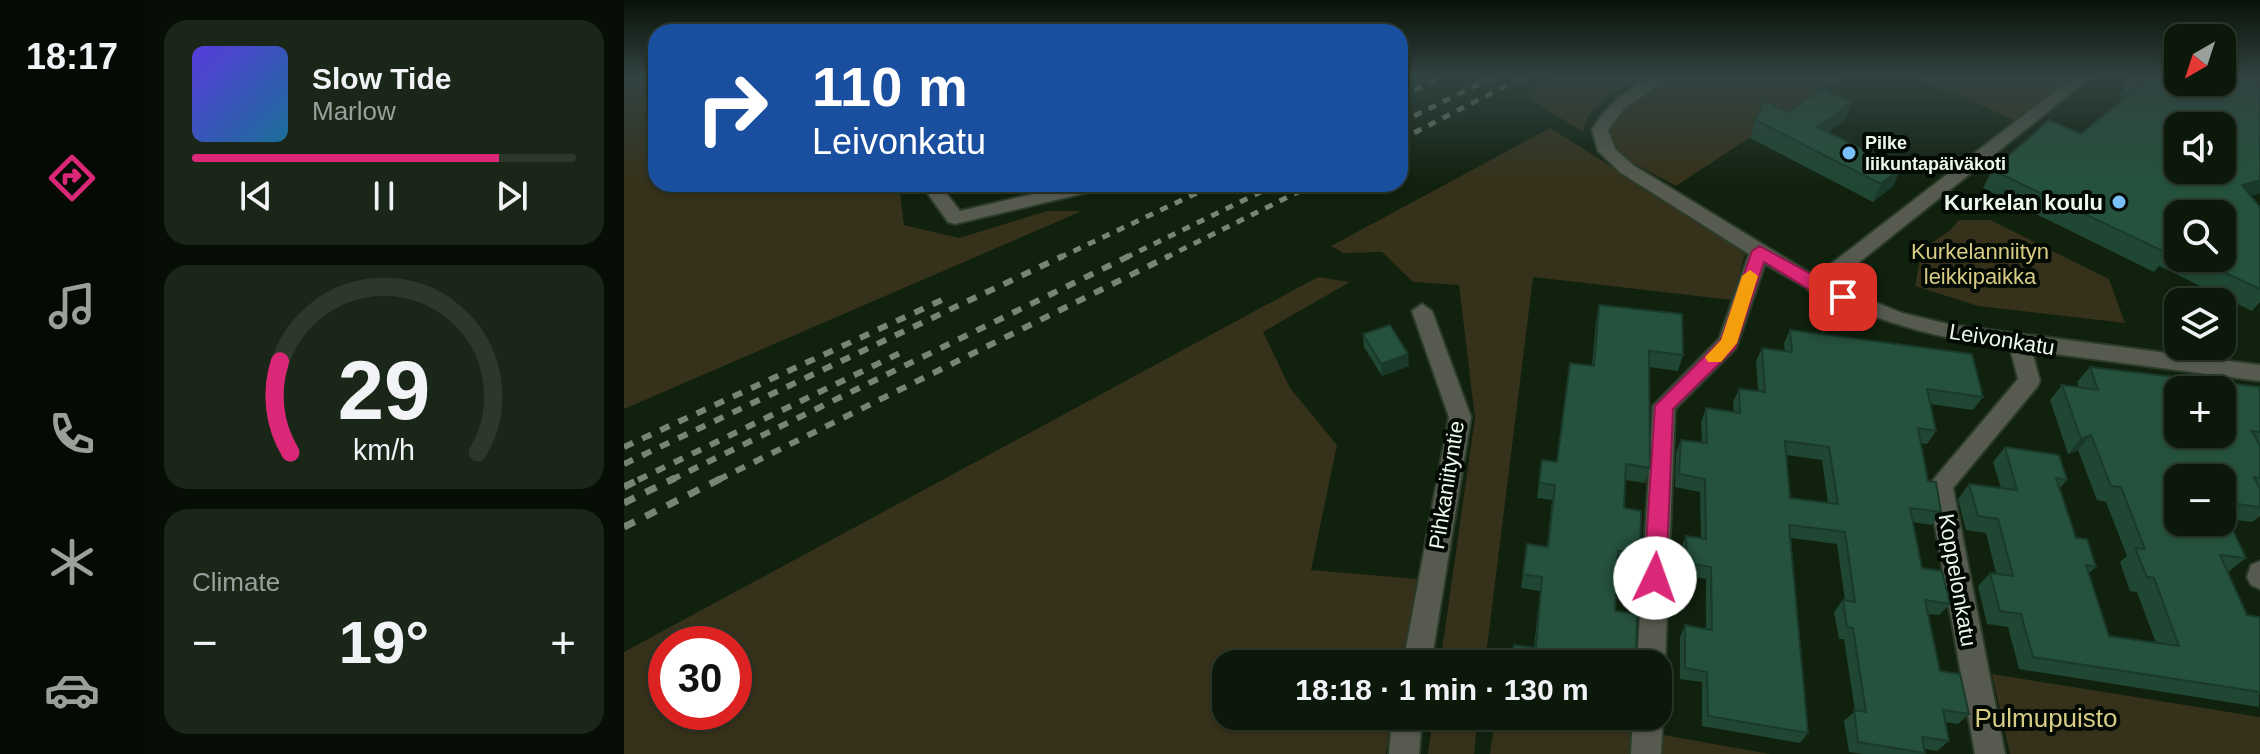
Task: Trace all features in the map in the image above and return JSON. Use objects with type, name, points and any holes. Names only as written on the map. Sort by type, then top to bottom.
[{"type":"street","name":"Leivonkatu","points":[[1608,113],[1600,130],[1607,151],[1627,169],[1816,286],[1897,319],[1952,333],[2260,373]]},
{"type":"street","points":[[1816,286],[2037,113]]},
{"type":"street","points":[[936,192],[955,218],[1066,192]]},
{"type":"street","points":[[1652,650],[1664,406],[1728,343],[1760,251]]},
{"type":"street","name":"Pihkaniityntie","points":[[1419,650],[1460,417],[1422,311]]},
{"type":"street","name":"Koppelonkatu","points":[[1990,754],[1940,486],[2029,381],[2019,342]]},
{"type":"street","points":[[1404,754],[1406,730]]},
{"type":"street","points":[[1646,754],[1647,730]]},
{"type":"green space","points":[[624,113],[648,113],[648,192],[900,192],[904,225],[959,238],[1047,211],[1082,211],[624,409]]},
{"type":"green space","points":[[1552,113],[1591,113],[1583,132]]},
{"type":"green space","points":[[1787,113],[1676,186],[1624,158],[1609,135],[1619,114]]},
{"type":"green space","points":[[1999,113],[2023,113],[2014,120]]},
{"type":"green space","points":[[1550,128],[1746,251],[1732,300],[1533,277],[1487,650],[1442,650],[1475,418],[1459,285],[1413,282],[1382,252],[1343,253],[1331,246]]},
{"type":"green space","name":"Kurkelanniityn leikkipaikka","points":[[1959,220],[1990,220],[2109,279],[2125,323],[1978,306],[1915,286],[1922,250]]},
{"type":"green space","points":[[1318,277],[1350,282],[1263,332],[1290,388],[1337,445],[1311,570],[1418,579],[1404,650],[1212,650],[1212,730],[1389,730],[1386,754],[624,754],[624,652],[648,639],[648,730],[752,730],[752,626],[672,626]]},
{"type":"green space","name":"Pulmupuisto","points":[[1992,674],[2260,717],[2260,754],[2010,754]]},
{"type":"green space","points":[[1431,730],[1477,730],[1474,754],[1428,754]]},
{"type":"green space","points":[[1493,730],[1635,730],[1770,754],[1490,754]]},
{"type":"building","points":[[1759,113],[1836,113],[1817,127],[1901,168],[1881,184],[1755,120]]},
{"type":"building","points":[[2106,113],[2164,113],[2164,184],[2236,184],[2236,113],[2260,113],[2260,180],[2242,185],[2260,207],[2260,289],[2224,272],[2236,272],[2236,200],[2164,200],[2164,252],[1992,170],[2049,120],[2081,134]]},
{"type":"building","points":[[1599,305],[1682,314],[1683,355],[1649,351],[1650,468],[1626,464],[1624,508],[1641,511],[1640,554],[1618,551],[1615,611],[1637,614],[1636,650],[1513,650],[1514,645],[1536,648],[1542,577],[1523,574],[1527,544],[1548,547],[1555,485],[1539,483],[1542,460],[1557,462],[1570,363],[1594,366]]},
{"type":"building","points":[[1390,325],[1408,354],[1381,364],[1363,334]]},
{"type":"building","points":[[1790,330],[1972,354],[1983,397],[1927,389],[1936,431],[1918,428],[1928,481],[1936,482],[1941,512],[1910,508],[1922,568],[1942,571],[1950,604],[1925,600],[1940,671],[1960,674],[1969,714],[1943,710],[1949,741],[1922,737],[1925,753],[1858,742],[1854,710],[1866,712],[1853,628],[1847,627],[1843,600],[1855,602],[1845,532],[1789,525],[1808,733],[1708,716],[1707,672],[1685,668],[1685,625],[1712,630],[1711,567],[1687,563],[1686,536],[1706,539],[1705,479],[1679,474],[1681,440],[1707,443],[1706,408],[1740,413],[1739,389],[1765,392],[1762,348],[1792,352]],"holes":[[[1785,441],[1829,447],[1838,504],[1790,498]]]},
{"type":"building","points":[[2090,367],[2166,376],[2164,376],[2164,448],[2236,448],[2236,384],[2260,387],[2260,432],[2252,431],[2260,446],[2260,478],[2254,477],[2260,489],[2260,507],[2236,504],[2236,464],[2164,464],[2164,536],[2236,536],[2246,558],[2220,555],[2247,615],[2260,617],[2260,692],[2033,657],[2021,614],[2000,611],[1990,573],[2013,576],[1998,519],[1978,516],[1969,484],[2017,490],[2005,447],[2059,455],[2067,480],[2056,478],[2076,538],[2087,539],[2096,567],[2086,565],[2109,636],[2179,646],[2154,578],[2147,577],[2135,548],[2145,549],[2121,487],[2111,486],[2091,435],[2081,439],[2062,385],[2098,390]]},
{"type":"railway","points":[[1408,119],[1420,113]]},
{"type":"railway","points":[[1408,136],[1452,113]]},
{"type":"railway","points":[[1059,258],[1199,192]]},
{"type":"railway","points":[[1125,258],[1261,192]]},
{"type":"railway","points":[[1165,258],[1298,192]]},
{"type":"railway","points":[[624,464],[1063,256]]},
{"type":"railway","points":[[671,480],[1129,256]]},
{"type":"railway","points":[[718,480],[1169,256]]},
{"type":"railway","points":[[624,447],[942,300]]},
{"type":"railway","points":[[638,480],[900,353]]},
{"type":"railway","points":[[638,480],[642,478]]},
{"type":"railway","points":[[624,503],[675,478]]},
{"type":"railway","points":[[718,480],[722,478]]},
{"type":"railway","points":[[624,487],[638,480]]},
{"type":"railway","points":[[624,527],[718,480]]},
{"type":"slow traffic","points":[[1714,357],[1728,343],[1750,276]]},
{"type":"place","name":"Pilke liikuntapäiväkoti","points":[[1849,153]]},
{"type":"place","name":"Kurkelan koulu","points":[[2119,202]]},
{"type":"route","points":[[1655,578],[1664,406],[1728,343],[1760,251],[1816,286],[1843,297]]}]
